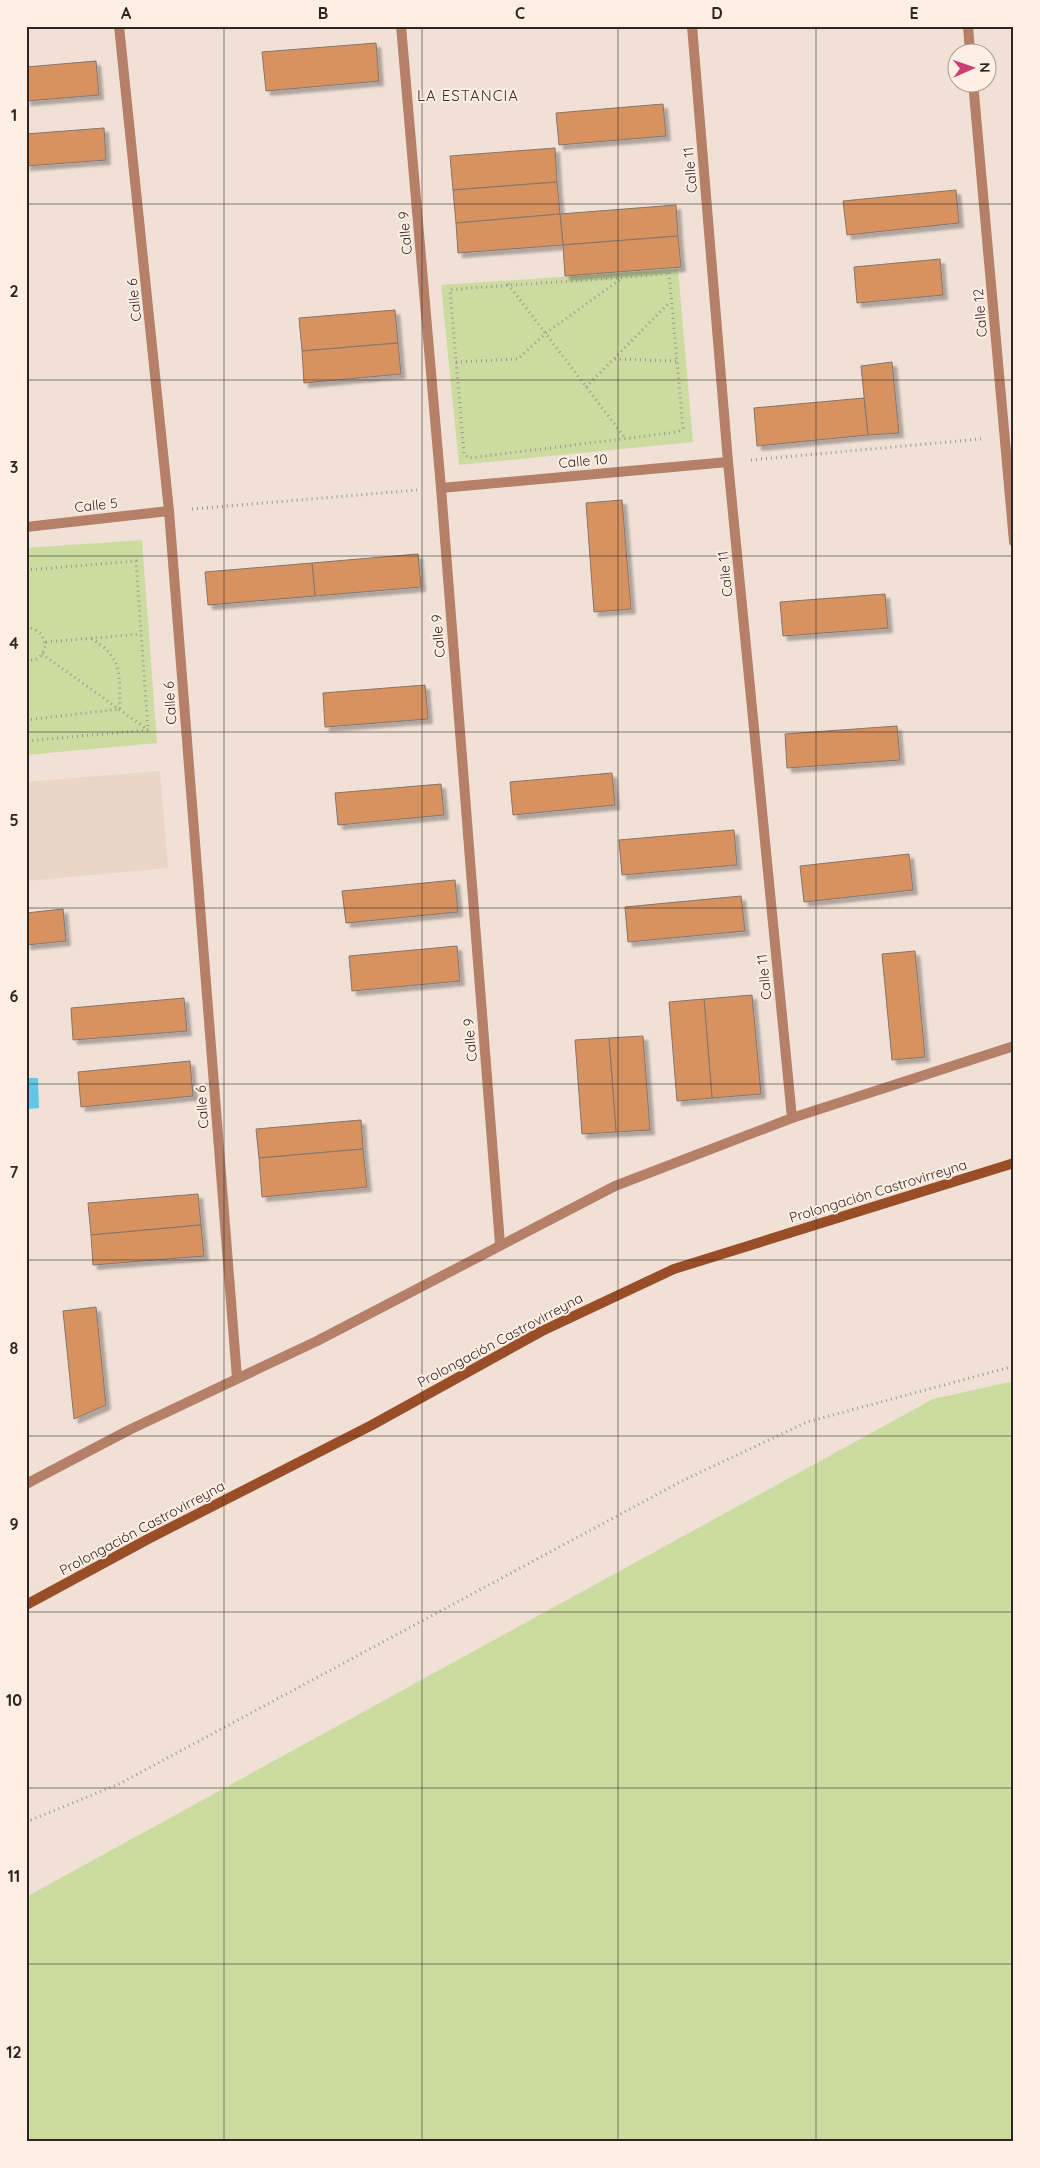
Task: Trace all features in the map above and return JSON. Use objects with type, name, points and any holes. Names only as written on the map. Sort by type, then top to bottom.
[{"type":"main road","name":"Prolongación Castrovirreyna","points":[[26,1605],[150,1538],[372,1425],[542,1331],[674,1269],[1014,1163]]},
{"type":"street","name":"Calle 6","points":[[119,26],[169,511],[237,1378]]},
{"type":"street","name":"Calle 9","points":[[401,26],[500,1244]]},
{"type":"street","name":"Calle 11","points":[[692,26],[728,462],[792,1118]]},
{"type":"street","points":[[968,26],[969,42]]},
{"type":"street","name":"Calle 12","points":[[974,92],[1009,436],[1014,542]]},
{"type":"street","name":"Calle 10","points":[[440,488],[728,462]]},
{"type":"street","name":"Calle 5","points":[[26,527],[169,511]]},
{"type":"street","points":[[26,1484],[129,1430],[317,1341],[500,1244],[615,1186],[792,1118],[1014,1046]]},
{"type":"path","points":[[669,273],[683,428],[678,432],[469,458],[464,454],[450,290],[508,284],[623,278],[669,273]]},
{"type":"path","points":[[456,362],[518,359],[546,333],[623,278]]},
{"type":"path","points":[[508,284],[626,438]]},
{"type":"path","points":[[586,387],[671,301]]},
{"type":"path","points":[[614,359],[677,361]]},
{"type":"path","points":[[728,462],[1009,436]]},
{"type":"path","points":[[169,511],[440,488]]},
{"type":"path","points":[[26,570],[136,561],[148,730]]},
{"type":"path","points":[[26,627],[35,628],[42,634],[46,642],[39,658],[26,660]]},
{"type":"path","points":[[46,642],[141,634]]},
{"type":"path","points":[[90,638],[102,644],[114,656],[119,674],[120,709]]},
{"type":"path","points":[[42,654],[148,730]]},
{"type":"path","points":[[26,720],[120,709]]},
{"type":"path","points":[[26,741],[148,730]]},
{"type":"path","points":[[26,1822],[119,1784],[682,1481],[798,1426],[817,1419],[1014,1366]]},
{"type":"shaded area","points":[[160,771],[168,868],[26,881],[26,782]]},
{"type":"green space","points":[[678,269],[693,442],[459,465],[441,285]]},
{"type":"green space","points":[[142,540],[157,743],[26,755],[26,548]]},
{"type":"green space","points":[[1014,1381],[1014,2142],[26,2142],[26,1897],[933,1399]]},
{"type":"water","points":[[26,1078],[38,1078],[39,1108],[26,1109]]},
{"type":"building","points":[[376,43],[379,81],[266,91],[262,52]]},
{"type":"building","points":[[96,61],[99,95],[26,101],[26,67]]},
{"type":"building","points":[[663,104],[666,136],[559,145],[556,113]]},
{"type":"building","points":[[104,128],[106,160],[26,166],[26,134]]},
{"type":"building","points":[[555,148],[557,182],[453,190],[450,156]]},
{"type":"building","points":[[557,182],[560,214],[456,223],[453,190]]},
{"type":"building","points":[[956,190],[959,223],[847,235],[843,201]]},
{"type":"building","points":[[676,205],[678,236],[563,245],[560,214]]},
{"type":"building","points":[[560,214],[563,245],[458,253],[456,223]]},
{"type":"building","points":[[678,236],[681,267],[565,276],[563,245]]},
{"type":"building","points":[[940,259],[943,295],[857,303],[854,267]]},
{"type":"building","points":[[395,310],[398,343],[302,351],[299,318]]},
{"type":"building","points":[[398,343],[401,374],[304,383],[302,351]]},
{"type":"building","points":[[892,362],[899,433],[868,435],[861,366]]},
{"type":"building","points":[[864,398],[868,435],[757,446],[754,408]]},
{"type":"building","points":[[622,500],[631,609],[594,612],[586,503]]},
{"type":"building","points":[[418,554],[421,587],[315,596],[312,563]]},
{"type":"building","points":[[312,563],[315,596],[208,605],[205,572]]},
{"type":"building","points":[[885,594],[888,628],[783,636],[780,602]]},
{"type":"building","points":[[425,685],[428,719],[325,727],[323,693]]},
{"type":"building","points":[[897,726],[900,760],[787,768],[785,734]]},
{"type":"building","points":[[612,773],[615,805],[513,815],[510,782]]},
{"type":"building","points":[[441,784],[444,815],[338,825],[335,793]]},
{"type":"building","points":[[734,830],[737,865],[622,875],[619,840]]},
{"type":"building","points":[[909,854],[913,890],[804,902],[800,866]]},
{"type":"building","points":[[455,880],[458,912],[346,923],[342,891]]},
{"type":"building","points":[[741,896],[745,931],[628,942],[625,907]]},
{"type":"building","points":[[63,909],[66,941],[26,945],[26,913]]},
{"type":"building","points":[[457,946],[460,981],[352,991],[349,956]]},
{"type":"building","points":[[915,951],[925,1057],[892,1060],[882,954]]},
{"type":"building","points":[[752,995],[761,1094],[712,1098],[704,999]]},
{"type":"building","points":[[184,998],[187,1031],[73,1040],[71,1008]]},
{"type":"building","points":[[704,999],[712,1098],[677,1101],[669,1002]]},
{"type":"building","points":[[643,1036],[650,1130],[616,1132],[609,1038]]},
{"type":"building","points":[[609,1038],[616,1132],[582,1134],[575,1040]]},
{"type":"building","points":[[190,1061],[193,1096],[81,1107],[78,1072]]},
{"type":"building","points":[[361,1120],[363,1149],[259,1158],[256,1129]]},
{"type":"building","points":[[363,1149],[367,1187],[262,1197],[259,1158]]},
{"type":"building","points":[[198,1194],[201,1225],[91,1235],[88,1203]]},
{"type":"building","points":[[201,1225],[204,1256],[93,1265],[91,1235]]},
{"type":"building","points":[[96,1307],[106,1405],[74,1419],[63,1311]]},
{"type":"district","name":"LA ESTANCIA","points":[[468,95]]}]
